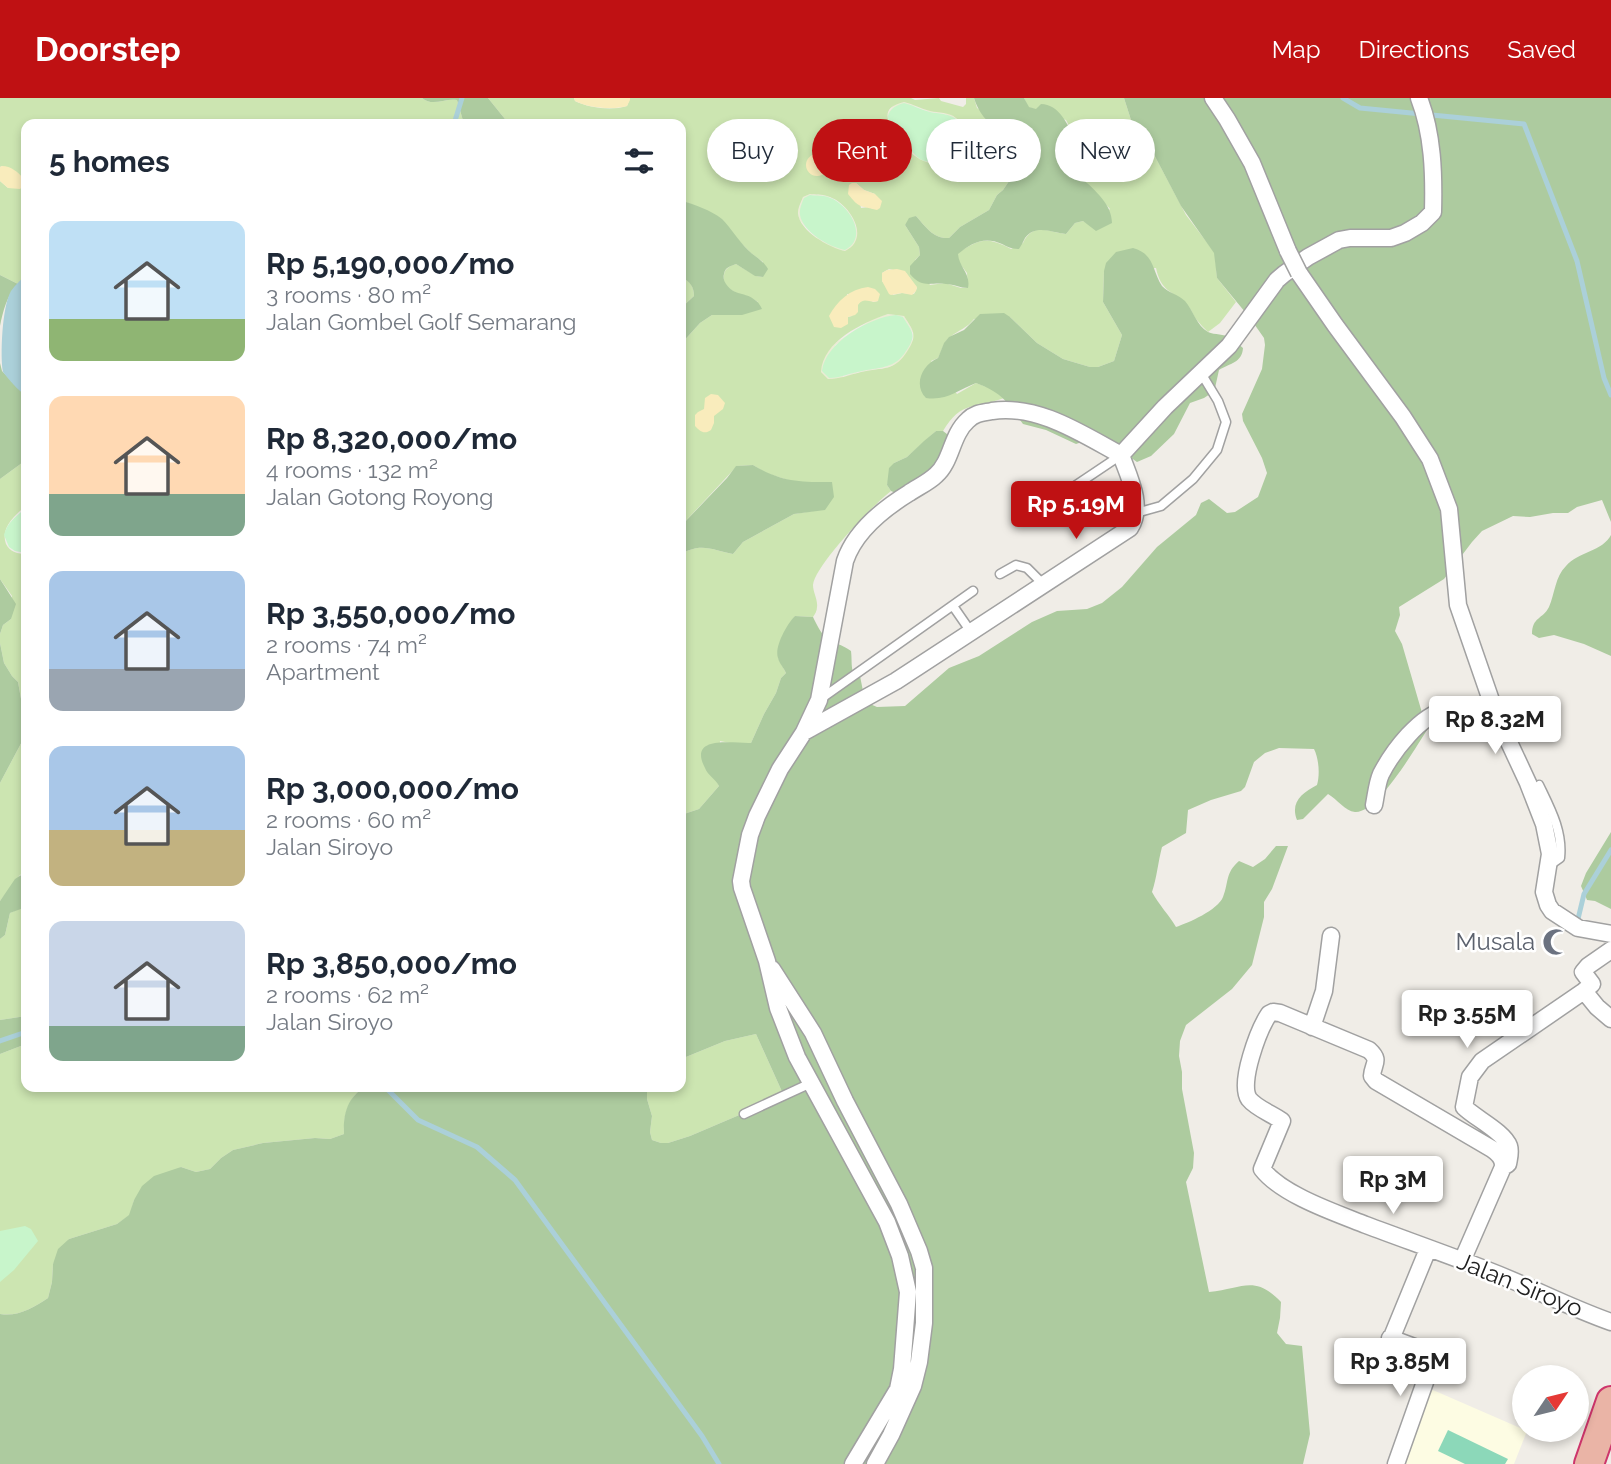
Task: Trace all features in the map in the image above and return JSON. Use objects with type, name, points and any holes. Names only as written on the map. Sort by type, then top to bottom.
[{"type":"highway","points":[[1589,1464],[1611,1401]]},
{"type":"street","points":[[1213,98],[1252,163],[1299,273],[1403,417],[1430,460],[1449,509],[1458,604],[1495,712],[1544,824],[1550,854],[1544,892],[1548,905],[1552,911],[1578,928],[1611,934]]},
{"type":"street","points":[[1121,454],[1164,407],[1229,346],[1276,280],[1308,257],[1339,240],[1391,238],[1422,223],[1433,212],[1432,161],[1428,126],[1421,103]]},
{"type":"street","points":[[804,732],[896,681],[1130,528],[1136,513],[1134,492],[1121,454],[1077,431],[1028,412],[999,410],[976,414],[968,420],[958,432],[936,475],[892,504],[860,534],[849,550],[819,700],[804,732],[780,769],[750,835],[742,888],[767,961],[778,1008],[797,1057],[887,1222],[916,1292],[924,1322],[913,1386],[875,1464]]},
{"type":"street","points":[[1374,805],[1380,776],[1392,756],[1421,722],[1446,710],[1495,712]]},
{"type":"street","points":[[1331,936],[1324,991],[1312,1027],[1368,1050],[1375,1056],[1372,1076],[1376,1081],[1500,1156],[1503,1167],[1462,1261]]},
{"type":"street","points":[[1503,1167],[1509,1160],[1510,1151],[1506,1140],[1464,1108],[1470,1077],[1482,1061],[1592,984],[1583,972],[1611,950]]},
{"type":"street","points":[[767,961],[813,1033],[899,1204],[924,1268],[916,1292],[898,1389],[853,1464]]},
{"type":"street","points":[[1584,991],[1611,1019]]},
{"type":"street","name":"Jalan Siroyo","points":[[1312,1027],[1276,1012],[1269,1014],[1249,1063],[1247,1096],[1282,1122],[1262,1169],[1268,1177],[1326,1209],[1611,1322]]},
{"type":"street","points":[[826,1111],[845,1101]]},
{"type":"street","name":"Jalan Siroyo","points":[[1382,1361],[1428,1249]]},
{"type":"street","points":[[1390,1338],[1425,1351],[1432,1360],[1396,1464]]},
{"type":"lane","points":[[1136,513],[1161,506],[1193,479],[1217,450],[1226,422],[1218,401],[1200,373]]},
{"type":"lane","points":[[1033,514],[1121,454]]},
{"type":"lane","points":[[1000,573],[1016,565],[1027,568],[1043,585]]},
{"type":"lane","points":[[819,700],[973,591]]},
{"type":"lane","points":[[953,606],[971,632]]},
{"type":"lane","points":[[1539,785],[1556,820],[1561,851],[1560,858],[1553,865],[1547,866]]},
{"type":"lane","points":[[744,1114],[811,1083]]},
{"type":"shaded area","points":[[904,102],[930,111],[947,113],[958,119],[948,119],[946,114],[930,112],[915,106],[898,119],[888,119],[888,113],[895,104]]},
{"type":"shaded area","points":[[810,194],[827,196],[833,200],[845,208],[850,214],[854,221],[858,235],[856,242],[852,248],[845,251],[829,247],[822,243],[804,225],[799,219],[798,211],[803,197]],"holes":[[[810,195],[827,197],[845,209],[853,221],[823,242],[805,225]]]},
{"type":"shaded area","points":[[888,314],[904,316],[914,333],[914,340],[902,361],[888,367],[858,372],[843,378],[828,379],[821,372],[824,356],[834,344],[873,319]],"holes":[[[903,317],[913,333],[913,340],[888,366],[858,371],[843,377],[835,345],[874,321]]]},
{"type":"shaded area","points":[[1426,1387],[1512,1424],[1512,1442],[1523,1442],[1514,1464],[1400,1464]]},
{"type":"green space","points":[[0,98],[422,98],[430,102],[457,100],[463,119],[21,119],[21,280],[18,284],[0,275],[0,181],[8,188],[2,166],[0,167]]},
{"type":"green space","points":[[422,98],[488,98],[505,119],[463,119],[457,100],[426,101]]},
{"type":"green space","points":[[488,98],[574,98],[575,101],[601,108],[621,108],[627,106],[630,98],[939,98],[941,101],[963,107],[966,98],[974,98],[977,108],[994,119],[957,119],[904,102],[891,108],[888,119],[812,119],[812,182],[912,182],[912,154],[926,162],[926,182],[1008,182],[989,210],[960,227],[949,238],[934,234],[916,216],[905,225],[919,247],[920,255],[915,260],[930,285],[945,283],[968,288],[967,273],[958,261],[958,253],[983,241],[996,242],[1011,249],[1023,243],[1031,232],[1036,230],[1066,234],[1075,223],[1083,221],[1090,225],[1110,209],[1086,182],[1155,182],[1155,156],[1186,215],[1215,253],[1217,278],[1236,302],[1220,323],[1208,332],[1187,305],[1164,286],[1156,268],[1104,271],[1103,302],[1122,335],[1114,361],[1090,367],[1063,359],[1037,343],[1010,317],[974,319],[948,339],[938,358],[931,361],[957,394],[976,383],[992,389],[1004,398],[970,407],[956,414],[943,431],[936,431],[907,457],[894,463],[887,485],[891,491],[846,535],[816,576],[813,585],[817,608],[814,616],[795,616],[778,658],[786,673],[781,678],[751,743],[720,741],[716,779],[719,786],[699,809],[686,813],[686,551],[701,548],[733,554],[743,542],[794,514],[825,509],[832,483],[794,482],[766,473],[753,465],[737,466],[686,521],[686,338],[700,323],[712,315],[727,314],[758,302],[726,286],[724,275],[727,269],[736,264],[756,276],[763,277],[763,262],[740,242],[721,219],[686,202],[686,119],[505,119]],"holes":[[[856,183],[875,194],[873,209],[861,208]],[[810,194],[835,200],[843,205],[854,221],[857,238],[845,251],[809,232],[800,220],[799,207],[803,197]],[[889,269],[906,273],[917,288],[914,294],[893,295],[882,281],[882,273]],[[847,294],[878,301],[862,301],[847,321]],[[888,314],[904,316],[910,325],[913,340],[898,362],[888,367],[841,378],[828,379],[821,372],[823,361],[836,342],[856,328]]]},
{"type":"green space","points":[[974,98],[1024,98],[1029,107],[1036,109],[1041,104],[1057,111],[1064,119],[1055,119],[1055,182],[1086,182],[1106,204],[1112,223],[1096,231],[1083,221],[1075,223],[1066,234],[1034,231],[1025,238],[1019,249],[996,242],[978,242],[958,254],[968,279],[968,288],[923,283],[910,274],[910,266],[920,255],[919,247],[905,225],[909,218],[916,216],[934,234],[949,238],[960,227],[989,210],[1008,182],[1041,182],[1041,119],[986,119]]},
{"type":"green space","points":[[1024,98],[1124,98],[1131,119],[1063,119],[1028,107]]},
{"type":"green space","points":[[1124,98],[1611,98],[1611,522],[1602,500],[1577,507],[1568,513],[1513,516],[1482,531],[1444,579],[1399,607],[1400,615],[1395,631],[1402,644],[1427,730],[1385,791],[1364,810],[1355,812],[1348,809],[1328,794],[1303,819],[1297,820],[1296,803],[1317,785],[1317,757],[1314,749],[1279,748],[1265,753],[1254,762],[1241,791],[1188,810],[1186,833],[1162,847],[1152,892],[1176,927],[1202,915],[1220,902],[1229,874],[1239,861],[1253,867],[1265,859],[1276,846],[1288,846],[1272,889],[1264,902],[1264,917],[1252,965],[1232,989],[1186,1025],[1180,1041],[1179,1056],[1194,1153],[1193,1168],[1186,1182],[1209,1292],[1248,1285],[1263,1288],[1281,1302],[1277,1333],[1286,1344],[1302,1346],[1310,1434],[1303,1464],[0,1464],[0,1314],[19,1313],[48,1298],[58,1249],[69,1239],[117,1224],[129,1215],[142,1186],[154,1176],[181,1167],[196,1172],[210,1169],[233,1150],[263,1143],[330,1139],[344,1134],[347,1108],[359,1092],[647,1092],[652,1116],[652,1140],[661,1143],[690,1136],[784,1096],[756,1034],[725,1041],[686,1057],[686,813],[699,809],[719,786],[705,768],[701,757],[702,750],[715,743],[751,743],[781,678],[786,673],[777,653],[782,636],[795,616],[813,617],[825,637],[851,651],[853,673],[860,676],[863,691],[870,704],[877,707],[905,706],[949,668],[979,656],[1032,622],[1057,611],[1087,609],[1102,603],[1122,587],[1157,547],[1196,515],[1201,503],[1209,499],[1227,513],[1235,512],[1258,497],[1267,473],[1242,414],[1262,369],[1264,338],[1217,278],[1214,253],[1181,206],[1155,156],[1155,119],[1131,119]]},
{"type":"green space","points":[[904,103],[956,119],[926,119],[926,161],[912,151],[912,119],[889,119],[889,113]]},
{"type":"green space","points":[[810,195],[826,196],[835,200],[849,213],[856,229],[856,237],[845,250],[818,238],[802,221],[801,206],[804,198]]},
{"type":"green space","points":[[686,202],[708,210],[722,219],[768,269],[763,277],[755,276],[736,264],[727,268],[724,278],[729,288],[751,298],[762,309],[742,315],[712,315],[700,323],[686,338],[686,303],[694,296],[687,280]]},
{"type":"green space","points":[[1133,248],[1145,254],[1162,286],[1185,301],[1204,329],[1230,337],[1243,348],[1238,360],[1219,370],[1215,388],[1210,394],[1190,403],[1174,434],[1151,456],[1137,462],[1100,436],[1076,444],[1046,430],[1023,424],[1004,399],[976,383],[940,398],[926,398],[922,393],[920,381],[924,370],[938,358],[949,337],[964,330],[980,314],[1004,313],[1037,343],[1063,359],[1090,367],[1114,361],[1122,335],[1103,302],[1104,271],[1106,263],[1116,252]]},
{"type":"green space","points":[[0,275],[18,284],[8,298],[0,326]]},
{"type":"green space","points":[[686,280],[691,284],[694,296],[686,303]]},
{"type":"green space","points":[[896,315],[903,317],[913,337],[897,361],[887,366],[833,378],[829,378],[822,371],[831,351],[850,333],[874,321]]},
{"type":"green space","points":[[0,363],[2,371],[21,391],[21,464],[0,479]]},
{"type":"green space","points":[[936,431],[943,431],[956,441],[960,448],[952,466],[927,483],[898,494],[891,491],[887,485],[889,468],[907,457]]},
{"type":"green space","points":[[21,464],[21,510],[7,527],[5,538],[12,551],[21,553],[21,699],[18,682],[4,663],[0,643],[3,625],[11,619],[12,596],[0,579],[0,479]]},
{"type":"green space","points":[[753,465],[791,480],[832,482],[834,497],[825,510],[794,514],[743,542],[733,554],[701,548],[686,551],[686,521],[736,466]]},
{"type":"green space","points":[[21,512],[21,552],[9,547],[4,535]]},
{"type":"green space","points":[[1611,535],[1611,656],[1554,635],[1539,638],[1532,634],[1534,624],[1549,607],[1562,570],[1571,561],[1602,545]]},
{"type":"green space","points":[[0,579],[16,604],[11,619],[3,625],[0,634]]},
{"type":"green space","points":[[0,643],[4,663],[18,682],[21,699],[21,743],[0,783]]},
{"type":"green space","points":[[21,743],[21,874],[0,901],[0,783]]},
{"type":"green space","points":[[1611,832],[1611,909],[1587,900],[1581,886]]},
{"type":"green space","points":[[21,875],[21,909],[10,913],[5,935],[0,939],[0,901],[15,879]]},
{"type":"green space","points":[[21,908],[21,1017],[0,1020],[0,939],[5,935],[10,913]]},
{"type":"green space","points":[[21,1017],[21,1046],[0,1054],[0,1020]]},
{"type":"green space","points":[[756,1034],[784,1096],[690,1136],[668,1143],[652,1140],[652,1116],[647,1092],[686,1092],[686,1057],[725,1041]]},
{"type":"green space","points":[[21,1046],[21,1092],[358,1092],[348,1108],[344,1120],[344,1134],[330,1139],[263,1143],[233,1150],[210,1169],[196,1172],[181,1167],[134,1200],[130,1215],[117,1224],[69,1239],[53,1264],[48,1298],[19,1313],[7,1315],[0,1314],[0,1054]]},
{"type":"green space","points":[[25,1226],[31,1229],[38,1241],[14,1270],[0,1282],[0,1231]]},
{"type":"green space","points":[[1448,1430],[1508,1459],[1505,1464],[1465,1464],[1438,1451]]},
{"type":"sand","points":[[574,98],[630,100],[627,106],[608,108],[593,107],[575,101]]},
{"type":"sand","points":[[812,156],[812,174],[806,165]]},
{"type":"sand","points":[[0,167],[8,167],[21,176],[20,189],[8,188],[0,181]]},
{"type":"sand","points":[[852,183],[875,194],[882,201],[880,208],[877,210],[860,206],[855,202],[848,194],[849,185]]},
{"type":"sand","points":[[897,269],[905,271],[917,287],[912,295],[889,294],[882,281],[882,273]]},
{"type":"sand","points":[[868,287],[880,294],[878,301],[863,301],[858,305],[858,312],[848,317],[848,324],[841,328],[834,327],[829,316],[836,305],[850,293]]},
{"type":"sand","points":[[711,394],[718,395],[725,403],[723,409],[714,416],[711,430],[704,432],[695,426],[695,415],[704,409],[705,398]]},
{"type":"water","points":[[21,280],[21,391],[3,372],[2,331],[8,298]]},
{"type":"waterway","points":[[456,119],[462,98]]},
{"type":"waterway","points":[[1343,98],[1360,108],[1524,124],[1577,261],[1604,378],[1611,395]]},
{"type":"waterway","points":[[1578,919],[1584,894],[1611,850]]},
{"type":"waterway","points":[[0,1041],[21,1034]]},
{"type":"waterway","points":[[390,1092],[418,1120],[477,1147],[515,1180],[702,1436],[719,1464]]},
{"type":"place","name":"Musala","points":[[1556,942]]}]
